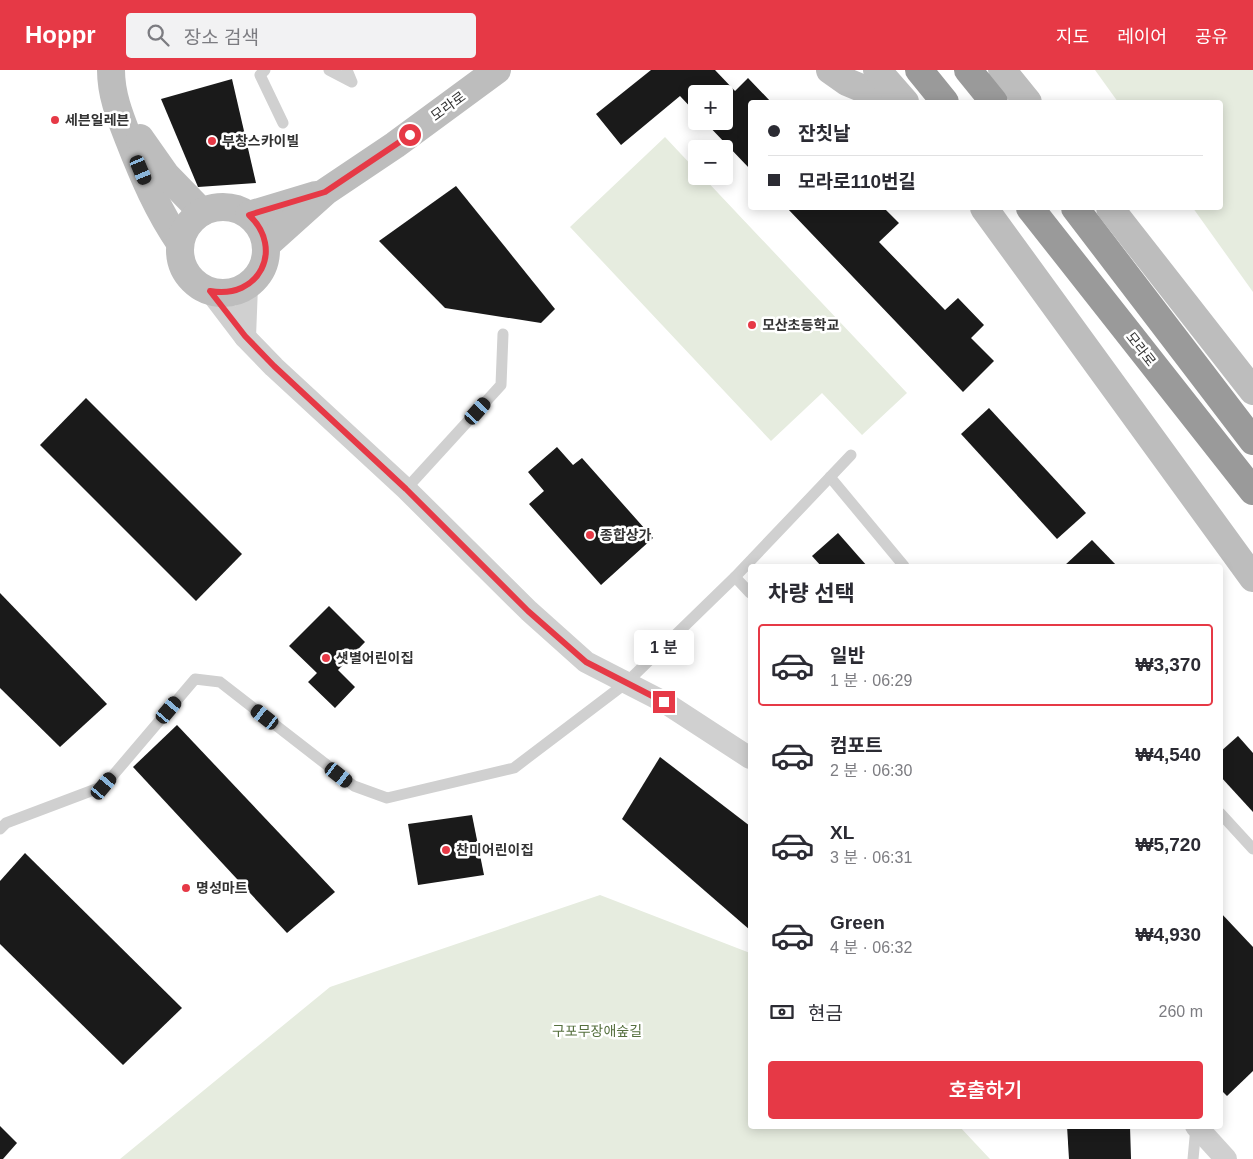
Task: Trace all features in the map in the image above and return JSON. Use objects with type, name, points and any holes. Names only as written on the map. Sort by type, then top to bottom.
[{"type":"highway","points":[[919,70],[943,100]]},
{"type":"highway","points":[[968,70],[992,100]]},
{"type":"highway","name":"모라로","points":[[1032,210],[1253,490]]},
{"type":"highway","points":[[1077,210],[1253,441]]},
{"type":"street","points":[[111,70],[115,102],[150,192],[160,212],[180,243]]},
{"type":"street","name":"모라로","points":[[266,245],[325,192],[395,146],[497,70]]},
{"type":"street","points":[[830,70],[847,82],[890,100]]},
{"type":"street","points":[[877,70],[903,100]]},
{"type":"street","points":[[1002,70],[1026,100]]},
{"type":"street","points":[[115,102],[166,175],[202,212]]},
{"type":"street","name":"모라로","points":[[249,215],[325,192]]},
{"type":"street","points":[[210,291],[229,292],[247,286],[256,278],[262,268],[266,257],[266,245],[260,228],[249,215],[240,210],[221,206],[211,208],[194,217],[187,225],[180,243],[181,260],[184,269],[195,283],[210,291],[245,336],[274,366],[406,489],[528,611],[586,662],[664,702],[748,757]]},
{"type":"street","points":[[985,210],[1253,578]]},
{"type":"street","points":[[1112,210],[1253,391]]},
{"type":"street","points":[[245,336],[247,286]]},
{"type":"street","points":[[1199,1129],[1226,1159]]},
{"type":"lane","points":[[266,70],[260,75],[283,123]]},
{"type":"lane","points":[[329,70],[352,82],[347,70]]},
{"type":"lane","points":[[406,489],[501,385],[503,334]]},
{"type":"lane","points":[[0,829],[6,823],[104,786],[195,679],[220,682],[354,786],[387,798],[514,768],[626,682],[735,577],[851,455]]},
{"type":"lane","points":[[830,477],[902,564]]},
{"type":"lane","points":[[735,577],[748,591]]},
{"type":"lane","points":[[1223,816],[1253,848]]},
{"type":"lane","points":[[1193,1159],[1196,1129]]},
{"type":"green space","points":[[1095,70],[1253,70],[1253,292],[1194,210],[1223,210],[1223,100],[1117,100]]},
{"type":"green space","points":[[665,137],[688,161],[688,185],[711,185],[907,393],[862,435],[822,393],[771,441],[570,227]]},
{"type":"green space","name":"구포무장애숲길","points":[[600,895],[748,952],[748,1129],[962,1129],[990,1159],[120,1159],[330,987]]},
{"type":"building","points":[[651,70],[715,70],[729,85],[688,85],[688,104],[680,96],[621,145],[596,114]]},
{"type":"building","points":[[748,78],[769,100],[748,100],[748,167],[733,151],[733,140],[722,140],[713,130],[733,130],[733,89],[735,91]]},
{"type":"building","name":"부창스카이빌","points":[[232,79],[256,183],[198,187],[161,99]]},
{"type":"building","points":[[456,186],[555,309],[541,323],[445,308],[379,241]]},
{"type":"building","points":[[789,210],[886,210],[899,223],[879,242],[945,310],[958,298],[984,325],[971,338],[994,361],[963,392]]},
{"type":"building","points":[[86,398],[242,554],[196,601],[40,445]]},
{"type":"building","points":[[989,408],[1086,513],[1057,539],[961,434]]},
{"type":"building","points":[[557,447],[573,465],[582,458],[653,538],[601,585],[529,504],[544,491],[528,472]]},
{"type":"building","points":[[838,533],[865,564],[819,564],[812,556]]},
{"type":"building","points":[[1092,540],[1115,564],[1066,564]]},
{"type":"building","points":[[0,593],[107,704],[60,747],[0,688]]},
{"type":"building","name":"샛별어린이집","points":[[329,606],[365,642],[338,670],[355,687],[335,708],[308,682],[317,673],[289,646]]},
{"type":"building","points":[[177,725],[335,892],[287,933],[133,767]]},
{"type":"building","points":[[1238,736],[1253,753],[1253,812],[1223,779],[1223,749]]},
{"type":"building","points":[[660,757],[748,824],[748,928],[622,819]]},
{"type":"building","name":"찬미어린이집","points":[[472,815],[484,875],[418,885],[408,824]]},
{"type":"building","points":[[25,853],[182,1008],[123,1065],[0,944],[0,881]]},
{"type":"building","points":[[1223,915],[1253,947],[1253,1071],[1227,1096],[1223,1092]]},
{"type":"building","points":[[0,1126],[17,1143],[3,1159],[0,1159]]},
{"type":"building","points":[[1067,1129],[1130,1129],[1131,1159],[1069,1159]]},
{"type":"place","name":"세븐일레븐","points":[[55,120]]},
{"type":"place","name":"부창스카이빌","points":[[212,141]]},
{"type":"place","name":"모산초등학교","points":[[752,325]]},
{"type":"place","name":"종합상가","points":[[590,535]]},
{"type":"place","name":"샛별어린이집","points":[[326,658]]},
{"type":"place","name":"찬미어린이집","points":[[446,850]]},
{"type":"place","name":"명성마트","points":[[186,888]]},
{"type":"route","points":[[410,135],[325,192],[249,215],[264,236],[266,257],[262,268],[256,278],[247,286],[238,290],[220,293],[210,291],[245,336],[274,366],[406,489],[528,611],[586,662],[664,702]]}]
